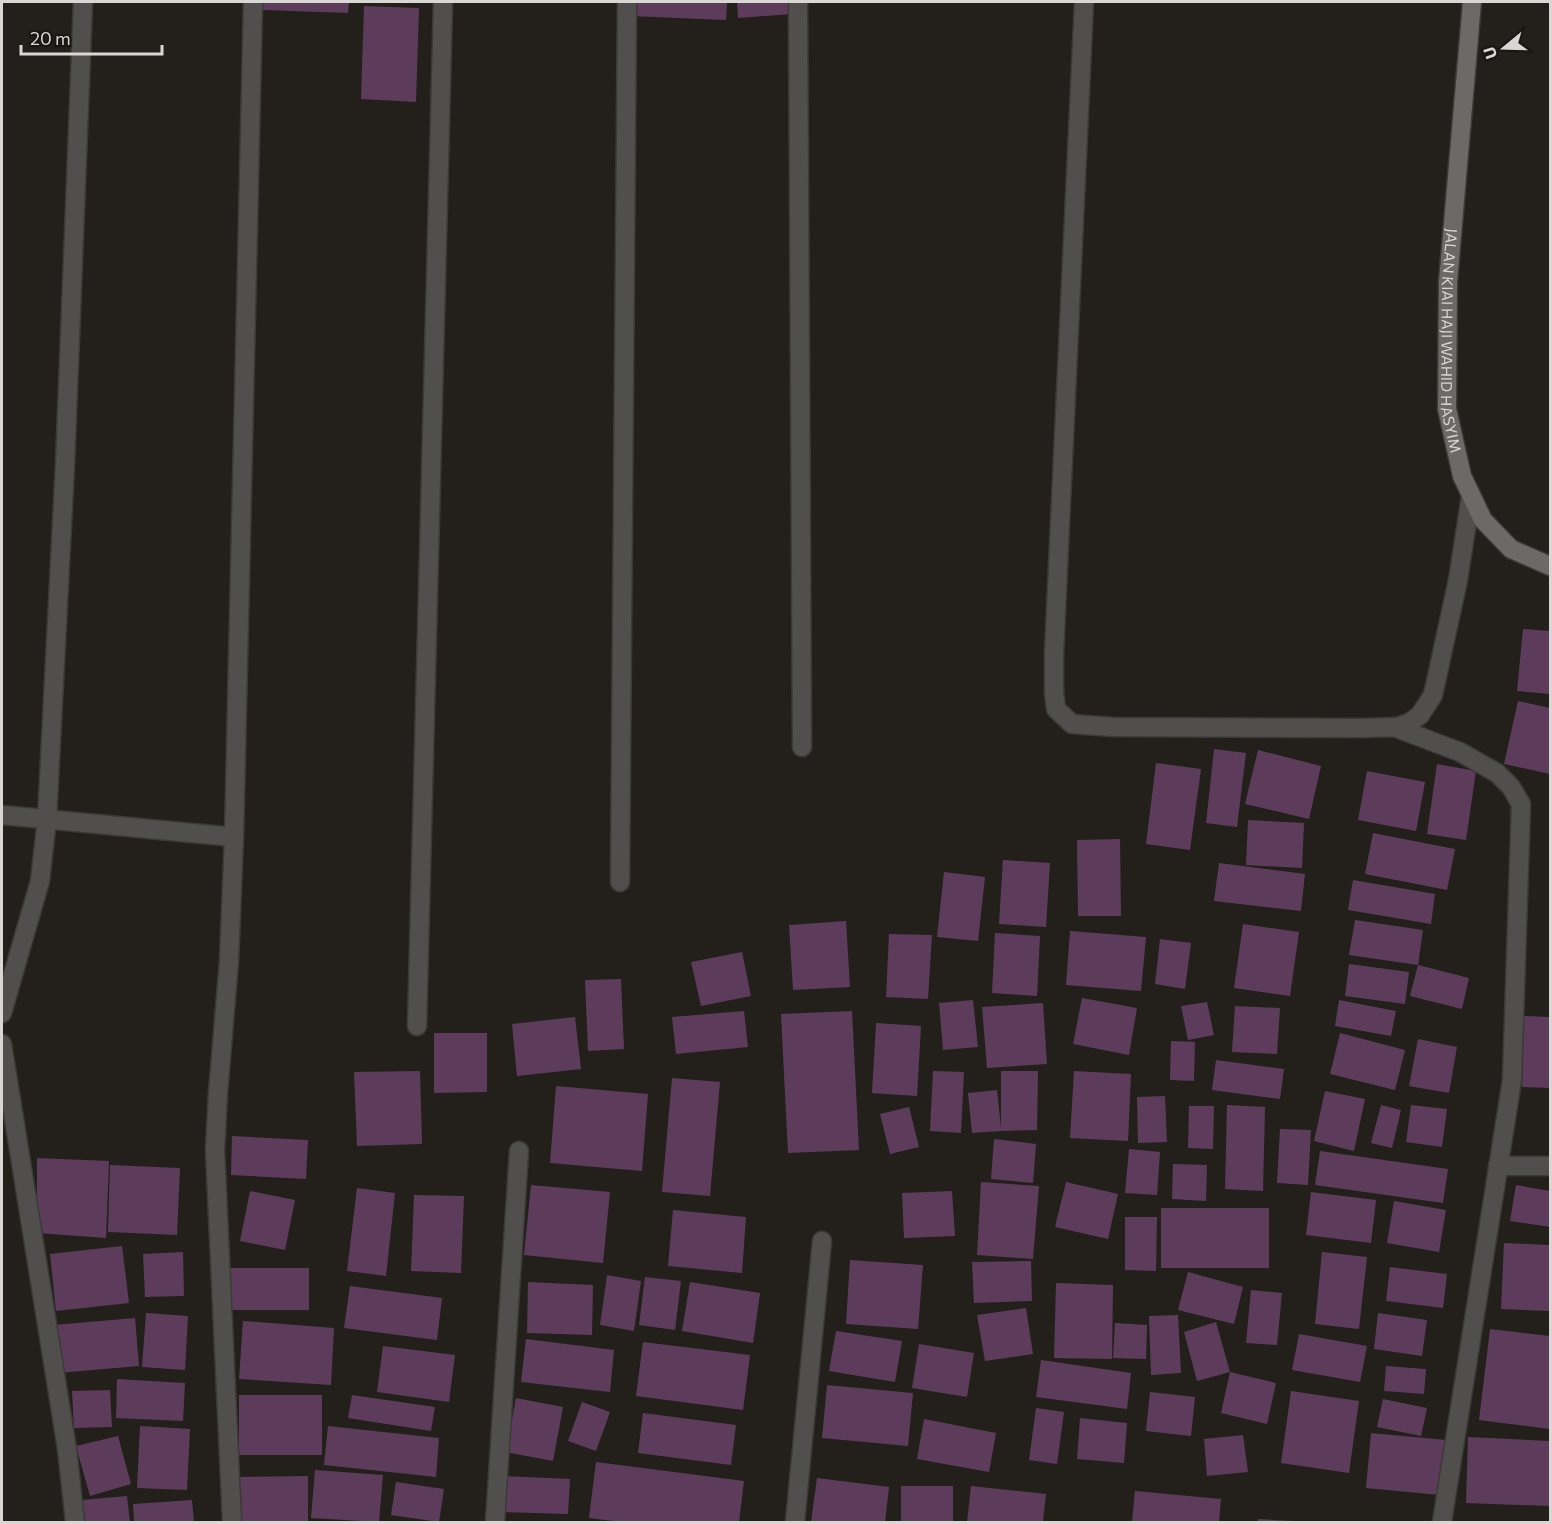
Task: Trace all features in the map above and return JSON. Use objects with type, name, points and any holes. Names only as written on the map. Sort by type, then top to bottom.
[{"type":"street","points":[[2,1012],[40,881],[46,819],[65,465],[83,2]]},
{"type":"street","points":[[232,1522],[215,1150],[229,961],[234,837],[253,2]]},
{"type":"street","points":[[417,1026],[443,2]]},
{"type":"street","points":[[620,882],[627,2]]},
{"type":"street","points":[[798,2],[802,747]]},
{"type":"street","points":[[1084,2],[1054,643],[1056,709],[1072,724],[1113,727],[1394,727],[1409,723],[1420,715],[1433,695],[1458,580],[1471,496]]},
{"type":"street","name":"JALAN KIAI HAJI WAHID HASYIM","points":[[1472,2],[1448,282],[1447,409],[1462,476],[1484,520],[1511,549],[1551,566]]},
{"type":"street","points":[[1394,727],[1460,752],[1497,773],[1511,787],[1521,804],[1512,1080],[1442,1522]]},
{"type":"street","points":[[2,815],[234,837]]},
{"type":"street","points":[[2,1044],[66,1449],[75,1522]]},
{"type":"street","points":[[495,1522],[519,1151]]},
{"type":"street","points":[[1498,1166],[1551,1166]]},
{"type":"street","points":[[795,1522],[822,1241]]},
{"type":"building","points":[[263,2],[349,2],[348,13],[263,10]]},
{"type":"building","points":[[631,2],[727,2],[726,20],[631,16]]},
{"type":"building","points":[[737,2],[792,2],[793,14],[738,18]]},
{"type":"building","points":[[364,6],[419,8],[416,102],[361,99]]},
{"type":"building","points":[[1523,629],[1550,631],[1550,694],[1517,691]]},
{"type":"building","points":[[1518,701],[1550,708],[1550,774],[1504,764]]},
{"type":"building","points":[[1214,749],[1246,753],[1237,827],[1206,823]]},
{"type":"building","points":[[1258,750],[1321,766],[1309,819],[1245,804]]},
{"type":"building","points":[[1156,763],[1201,769],[1190,850],[1146,844]]},
{"type":"building","points":[[1437,764],[1476,771],[1466,840],[1427,834]]},
{"type":"building","points":[[1367,771],[1425,782],[1416,831],[1358,820]]},
{"type":"building","points":[[1248,820],[1304,823],[1302,868],[1246,865]]},
{"type":"building","points":[[1373,833],[1455,849],[1447,890],[1365,874]]},
{"type":"building","points":[[1120,839],[1121,916],[1078,916],[1077,840]]},
{"type":"building","points":[[1003,860],[1050,863],[1046,927],[999,924]]},
{"type":"building","points":[[1219,863],[1305,874],[1301,911],[1214,901]]},
{"type":"building","points":[[944,872],[985,877],[978,941],[937,937]]},
{"type":"building","points":[[1353,880],[1435,894],[1431,924],[1348,910]]},
{"type":"building","points":[[1355,920],[1423,930],[1418,965],[1349,955]]},
{"type":"building","points":[[846,921],[850,987],[793,990],[789,925]]},
{"type":"building","points":[[1243,924],[1299,932],[1290,996],[1234,988]]},
{"type":"building","points":[[1070,931],[1146,937],[1141,991],[1066,985]]},
{"type":"building","points":[[995,933],[1040,936],[1037,996],[992,993]]},
{"type":"building","points":[[889,934],[932,935],[928,999],[886,997]]},
{"type":"building","points":[[1160,939],[1191,943],[1185,989],[1155,984]]},
{"type":"building","points":[[742,952],[751,996],[701,1006],[691,962]]},
{"type":"building","points":[[1349,964],[1409,972],[1405,1004],[1345,996]]},
{"type":"building","points":[[1418,965],[1469,978],[1462,1009],[1410,996]]},
{"type":"building","points":[[621,979],[624,1049],[588,1051],[585,980]]},
{"type":"building","points":[[1082,998],[1137,1008],[1129,1055],[1073,1044]]},
{"type":"building","points":[[973,1000],[978,1047],[943,1050],[939,1003]]},
{"type":"building","points":[[1339,1000],[1396,1011],[1391,1036],[1335,1026]]},
{"type":"building","points":[[1207,1002],[1214,1035],[1188,1040],[1181,1006]]},
{"type":"building","points":[[1043,1003],[1047,1064],[987,1068],[982,1007]]},
{"type":"building","points":[[1235,1006],[1280,1008],[1277,1054],[1232,1052]]},
{"type":"building","points":[[744,1011],[748,1047],[676,1054],[672,1017]]},
{"type":"building","points":[[852,1011],[859,1150],[788,1153],[781,1014]]},
{"type":"building","points":[[1524,1016],[1550,1017],[1550,1088],[1522,1087]]},
{"type":"building","points":[[575,1017],[581,1069],[517,1076],[512,1024]]},
{"type":"building","points":[[876,1023],[921,1026],[917,1096],[872,1093]]},
{"type":"building","points":[[434,1033],[487,1033],[487,1092],[434,1093]]},
{"type":"building","points":[[1340,1033],[1405,1050],[1395,1090],[1330,1074]]},
{"type":"building","points":[[1418,1039],[1457,1047],[1449,1093],[1409,1086]]},
{"type":"building","points":[[1171,1041],[1195,1042],[1194,1081],[1170,1080]]},
{"type":"building","points":[[1216,1060],[1284,1069],[1280,1099],[1212,1090]]},
{"type":"building","points":[[420,1071],[422,1144],[357,1146],[354,1072]]},
{"type":"building","points":[[933,1071],[964,1072],[961,1133],[930,1131]]},
{"type":"building","points":[[1001,1071],[1038,1071],[1037,1130],[972,1133],[968,1093],[997,1090],[1001,1128]]},
{"type":"building","points":[[1074,1071],[1131,1074],[1128,1141],[1070,1138]]},
{"type":"building","points":[[672,1078],[720,1082],[710,1196],[662,1192]]},
{"type":"building","points":[[556,1086],[648,1094],[642,1171],[550,1163]]},
{"type":"building","points":[[1325,1091],[1365,1099],[1354,1151],[1314,1141]]},
{"type":"building","points":[[1165,1096],[1167,1142],[1138,1143],[1137,1097]]},
{"type":"building","points":[[1227,1105],[1265,1107],[1263,1191],[1225,1189]]},
{"type":"building","points":[[1381,1105],[1401,1110],[1392,1148],[1371,1143]]},
{"type":"building","points":[[1411,1105],[1447,1109],[1442,1147],[1406,1142]]},
{"type":"building","points":[[1189,1106],[1214,1106],[1213,1149],[1188,1148]]},
{"type":"building","points":[[909,1107],[919,1147],[890,1154],[880,1114]]},
{"type":"building","points":[[1280,1129],[1311,1130],[1308,1185],[1277,1183]]},
{"type":"building","points":[[232,1136],[308,1140],[306,1179],[231,1175]]},
{"type":"building","points":[[994,1139],[1036,1144],[1033,1183],[991,1179]]},
{"type":"building","points":[[1129,1149],[1160,1152],[1157,1195],[1125,1193]]},
{"type":"building","points":[[1320,1151],[1448,1169],[1443,1203],[1315,1185]]},
{"type":"building","points":[[37,1158],[109,1161],[106,1238],[37,1233]]},
{"type":"building","points":[[1173,1164],[1207,1165],[1206,1201],[1172,1199]]},
{"type":"building","points":[[110,1165],[180,1168],[177,1235],[108,1232]]},
{"type":"building","points":[[981,1182],[1039,1186],[1033,1259],[977,1255]]},
{"type":"building","points":[[1066,1182],[1118,1194],[1108,1239],[1055,1227]]},
{"type":"building","points":[[531,1185],[610,1192],[603,1263],[524,1255]]},
{"type":"building","points":[[1516,1185],[1550,1191],[1550,1227],[1510,1221]]},
{"type":"building","points":[[357,1188],[395,1193],[386,1276],[347,1271]]},
{"type":"building","points":[[250,1191],[295,1200],[285,1250],[240,1241]]},
{"type":"building","points":[[952,1191],[955,1236],[904,1238],[902,1193]]},
{"type":"building","points":[[1311,1192],[1376,1200],[1371,1243],[1306,1235]]},
{"type":"building","points":[[414,1195],[464,1196],[461,1273],[411,1271]]},
{"type":"building","points":[[1394,1201],[1446,1210],[1439,1252],[1387,1243]]},
{"type":"building","points":[[1161,1208],[1269,1208],[1269,1268],[1161,1268]]},
{"type":"building","points":[[673,1210],[746,1217],[742,1273],[668,1266]]},
{"type":"building","points":[[1125,1217],[1157,1217],[1156,1271],[1125,1270]]},
{"type":"building","points":[[1504,1243],[1550,1245],[1550,1311],[1501,1309]]},
{"type":"building","points":[[122,1246],[129,1303],[56,1311],[50,1254]]},
{"type":"building","points":[[183,1252],[184,1296],[145,1297],[143,1254]]},
{"type":"building","points":[[1322,1252],[1367,1257],[1359,1329],[1315,1324]]},
{"type":"building","points":[[850,1260],[923,1265],[918,1329],[846,1324]]},
{"type":"building","points":[[1031,1261],[1032,1301],[974,1303],[972,1262]]},
{"type":"building","points":[[1390,1267],[1447,1274],[1443,1308],[1386,1301]]},
{"type":"building","points":[[228,1268],[309,1268],[309,1310],[228,1310]]},
{"type":"building","points":[[1188,1272],[1243,1287],[1234,1324],[1178,1310]]},
{"type":"building","points":[[607,1275],[641,1281],[634,1331],[600,1325]]},
{"type":"building","points":[[645,1277],[681,1281],[675,1330],[639,1325]]},
{"type":"building","points":[[528,1282],[593,1285],[592,1335],[527,1333]]},
{"type":"building","points":[[690,1282],[760,1293],[753,1343],[682,1331]]},
{"type":"building","points":[[1056,1283],[1113,1285],[1112,1359],[1054,1358]]},
{"type":"building","points":[[350,1286],[442,1298],[437,1340],[344,1328]]},
{"type":"building","points":[[1251,1290],[1282,1293],[1277,1345],[1246,1343]]},
{"type":"building","points":[[1026,1308],[1033,1354],[985,1361],[977,1315]]},
{"type":"building","points":[[146,1313],[188,1316],[185,1370],[142,1367]]},
{"type":"building","points":[[1378,1313],[1427,1320],[1422,1356],[1374,1349]]},
{"type":"building","points":[[1178,1315],[1181,1373],[1151,1375],[1149,1316]]},
{"type":"building","points":[[135,1318],[139,1366],[58,1373],[54,1325]]},
{"type":"building","points":[[243,1321],[334,1328],[331,1385],[239,1379]]},
{"type":"building","points":[[1216,1322],[1230,1372],[1197,1381],[1184,1332]]},
{"type":"building","points":[[1115,1323],[1147,1325],[1146,1359],[1113,1358]]},
{"type":"building","points":[[1490,1329],[1550,1336],[1550,1429],[1479,1420]]},
{"type":"building","points":[[836,1331],[902,1341],[895,1382],[829,1371]]},
{"type":"building","points":[[1299,1334],[1367,1346],[1360,1382],[1292,1370]]},
{"type":"building","points":[[526,1339],[614,1350],[610,1392],[521,1382]]},
{"type":"building","points":[[643,1342],[750,1355],[743,1410],[636,1396]]},
{"type":"building","points":[[919,1344],[974,1353],[967,1397],[912,1388]]},
{"type":"building","points":[[383,1346],[455,1355],[449,1402],[377,1392]]},
{"type":"building","points":[[1041,1360],[1131,1373],[1127,1409],[1036,1397]]},
{"type":"building","points":[[1386,1366],[1426,1369],[1424,1394],[1384,1391]]},
{"type":"building","points":[[1230,1372],[1276,1383],[1267,1424],[1221,1413]]},
{"type":"building","points":[[117,1379],[185,1383],[183,1421],[116,1418]]},
{"type":"building","points":[[827,1385],[913,1393],[908,1446],[822,1438]]},
{"type":"building","points":[[110,1390],[112,1427],[74,1428],[72,1391]]},
{"type":"building","points":[[1291,1391],[1359,1401],[1349,1473],[1281,1463]]},
{"type":"building","points":[[1150,1392],[1195,1397],[1191,1436],[1146,1431]]},
{"type":"building","points":[[239,1395],[322,1395],[322,1455],[239,1455]]},
{"type":"building","points":[[352,1395],[435,1407],[431,1431],[348,1418]]},
{"type":"building","points":[[516,1398],[563,1407],[553,1461],[506,1452]]},
{"type":"building","points":[[1383,1399],[1427,1408],[1421,1436],[1377,1427]]},
{"type":"building","points":[[582,1402],[610,1412],[596,1451],[568,1441]]},
{"type":"building","points":[[1036,1408],[1064,1412],[1057,1464],[1029,1460]]},
{"type":"building","points":[[643,1413],[736,1425],[731,1465],[638,1453]]},
{"type":"building","points":[[1080,1418],[1127,1423],[1124,1463],[1077,1459]]},
{"type":"building","points":[[924,1419],[996,1433],[989,1472],[917,1459]]},
{"type":"building","points":[[140,1426],[190,1429],[187,1490],[137,1488]]},
{"type":"building","points":[[328,1426],[439,1438],[436,1477],[324,1465]]},
{"type":"building","points":[[1371,1433],[1446,1440],[1440,1495],[1366,1488]]},
{"type":"building","points":[[1243,1435],[1248,1472],[1207,1476],[1204,1439]]},
{"type":"building","points":[[118,1436],[131,1484],[90,1496],[76,1446]]},
{"type":"building","points":[[1468,1437],[1550,1441],[1550,1506],[1466,1503]]},
{"type":"building","points":[[596,1462],[744,1481],[739,1522],[622,1522],[589,1518]]},
{"type":"building","points":[[315,1470],[383,1475],[379,1522],[311,1518]]},
{"type":"building","points":[[308,1476],[308,1522],[239,1522],[238,1477]]},
{"type":"building","points":[[503,1476],[570,1479],[568,1514],[501,1512]]},
{"type":"building","points":[[817,1478],[889,1487],[885,1522],[811,1522]]},
{"type":"building","points":[[396,1482],[444,1489],[439,1522],[391,1515]]},
{"type":"building","points":[[901,1486],[953,1486],[953,1522],[901,1522]]},
{"type":"building","points":[[971,1486],[1046,1494],[1043,1522],[967,1522]]},
{"type":"building","points":[[1135,1491],[1221,1499],[1219,1522],[1132,1522]]},
{"type":"building","points":[[127,1496],[130,1522],[85,1522],[82,1500]]},
{"type":"building","points":[[192,1500],[194,1522],[134,1522],[133,1504]]},
{"type":"building","points":[[1258,1519],[1292,1521],[1292,1522],[1258,1522]]}]
